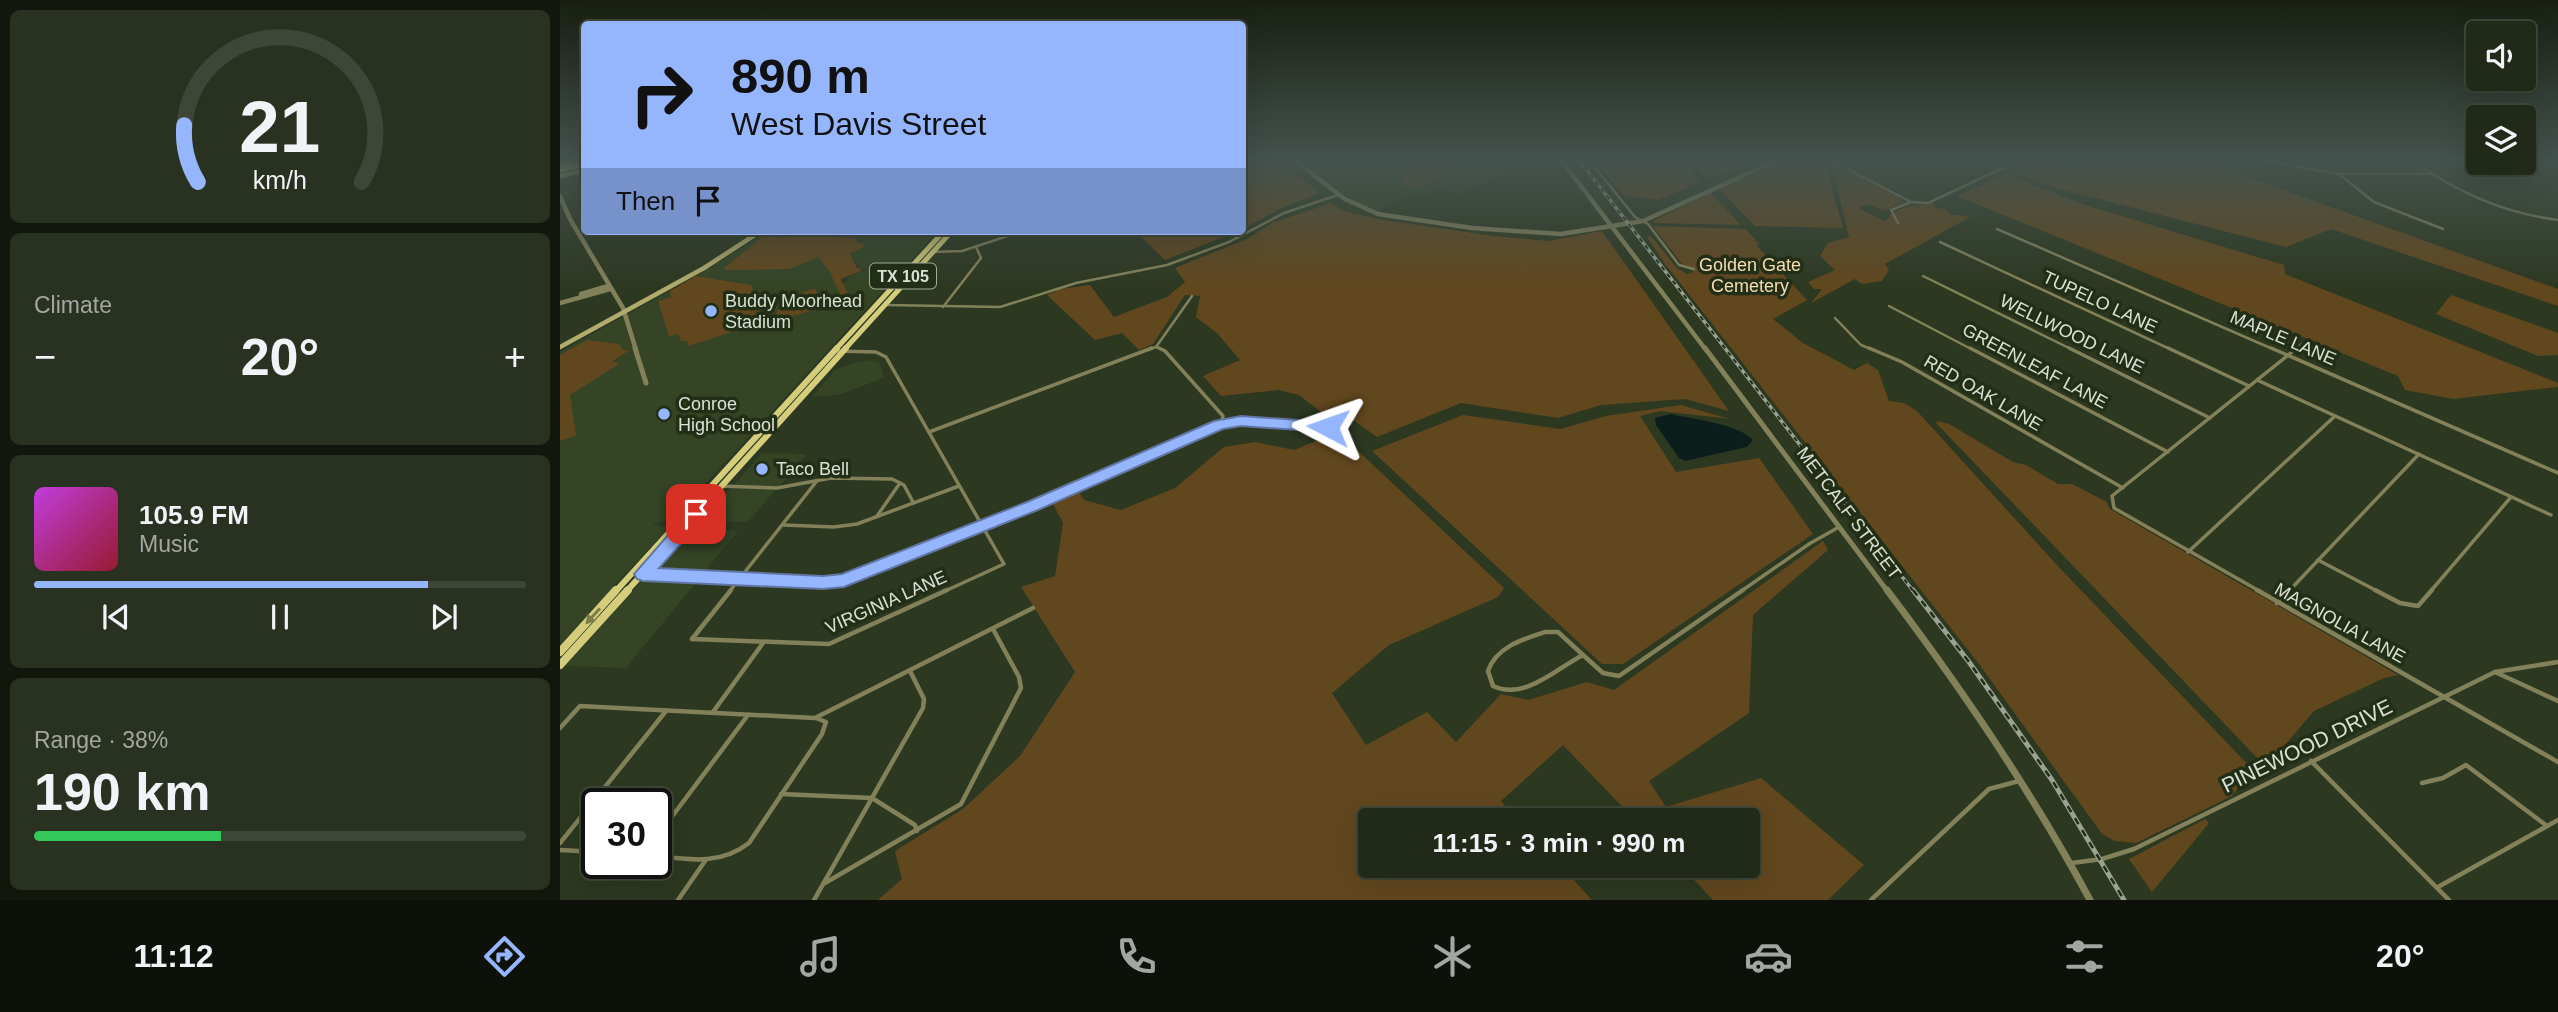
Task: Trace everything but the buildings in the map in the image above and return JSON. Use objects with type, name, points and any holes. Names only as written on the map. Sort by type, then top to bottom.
[{"type":"main road","points":[[560,347],[704,268],[755,235]]},
{"type":"main road","name":"TX 105","points":[[562,649],[940,235]]},
{"type":"main road","points":[[933,252],[932,248],[941,235]]},
{"type":"main road","name":"TX 105","points":[[560,665],[948,235]]},
{"type":"main road","points":[[915,272],[926,251]]},
{"type":"main road","points":[[884,305],[881,303],[895,284]]},
{"type":"main road","points":[[782,419],[779,416],[800,389]]},
{"type":"main road","points":[[616,604],[614,597],[653,554],[656,547]]},
{"type":"main road","points":[[560,660],[568,650],[562,649]]},
{"type":"street","points":[[563,202],[624,312],[646,383]]},
{"type":"street","points":[[1246,233],[1284,213],[1316,202]]},
{"type":"street","points":[[1353,202],[1391,217],[1458,227],[1561,234],[1643,221],[1685,202]]},
{"type":"street","name":"METCALF STREET","points":[[1593,202],[1953,677],[2072,863],[2090,900]]},
{"type":"street","points":[[1623,202],[1635,217],[1648,224],[1679,265],[1694,269]]},
{"type":"street","points":[[1898,223],[1891,210],[1911,202],[1930,202]]},
{"type":"street","points":[[2374,202],[2443,229]]},
{"type":"street","points":[[2482,202],[2531,216],[2558,220]]},
{"type":"street","name":"MAPLE LANE","points":[[1997,229],[2558,473]]},
{"type":"street","points":[[933,252],[955,252],[1011,235]]},
{"type":"street","points":[[884,305],[1000,307],[1076,283],[1156,268],[1242,235]]},
{"type":"street","name":"TUPELO LANE","points":[[1940,242],[2249,386]]},
{"type":"street","points":[[943,307],[981,258],[976,247]]},
{"type":"street","name":"WELLWOOD LANE","points":[[1923,276],[2210,418]]},
{"type":"street","points":[[560,302],[609,288]]},
{"type":"street","points":[[929,432],[1156,347],[1192,296]]},
{"type":"street","name":"GREENLEAF LANE","points":[[1889,306],[2168,452]]},
{"type":"street","name":"RED OAK LANE","points":[[1835,318],[1861,345],[1902,362],[2123,488]]},
{"type":"street","points":[[2123,488],[2302,344]]},
{"type":"street","points":[[1156,347],[1166,351],[1223,416],[1220,424]]},
{"type":"street","points":[[834,351],[876,352],[886,357],[983,526]]},
{"type":"street","points":[[2257,380],[2550,515]]},
{"type":"street","points":[[2188,552],[2335,416]]},
{"type":"street","points":[[643,574],[823,583],[844,580],[983,526],[1220,424],[1241,421],[1328,427]]},
{"type":"street","points":[[2277,603],[2419,454]]},
{"type":"street","points":[[711,486],[776,488],[840,477],[892,479],[900,483],[913,502]]},
{"type":"street","points":[[740,579],[817,480]]},
{"type":"street","points":[[877,517],[900,483]]},
{"type":"street","points":[[783,526],[844,526],[877,517],[959,486]]},
{"type":"street","name":"MAGNOLIA LANE","points":[[2123,488],[2112,496],[2112,504],[2118,512],[2558,762]]},
{"type":"street","points":[[2318,560],[2400,603],[2418,606],[2511,497]]},
{"type":"street","name":"VIRGINIA LANE","points":[[740,579],[692,639],[818,645],[841,640],[1004,564],[983,526]]},
{"type":"street","points":[[1583,655],[1541,681],[1501,689],[1490,683],[1489,670],[1496,656],[1517,642],[1545,632],[1558,632],[1583,655],[1600,673],[1609,677],[1619,676],[1810,544],[1839,527]]},
{"type":"street","points":[[815,718],[1033,608]]},
{"type":"street","points":[[825,883],[961,804],[1021,688],[1019,677],[993,629]]},
{"type":"street","points":[[712,713],[763,643]]},
{"type":"street","name":"PINEWOOD DRIVE","points":[[2072,863],[2102,859],[2134,849],[2495,672],[2558,662]]},
{"type":"street","points":[[814,900],[923,708],[924,699],[910,671]]},
{"type":"street","points":[[2495,672],[2558,701]]},
{"type":"street","points":[[560,729],[580,706],[815,718],[827,722],[749,843],[738,854],[705,861],[672,858]]},
{"type":"street","points":[[560,843],[666,711]]},
{"type":"street","points":[[672,816],[747,715]]},
{"type":"street","points":[[2311,761],[2449,900]]},
{"type":"street","points":[[2422,782],[2442,778],[2466,765],[2547,826]]},
{"type":"street","points":[[1871,900],[1989,789],[2021,781]]},
{"type":"street","points":[[781,794],[872,798],[893,808],[915,825],[917,831]]},
{"type":"street","points":[[2437,888],[2558,820]]},
{"type":"street","points":[[560,850],[581,851]]},
{"type":"street","points":[[678,900],[705,861]]},
{"type":"shaded area","points":[[1356,202],[1395,202],[1379,212]]},
{"type":"shaded area","name":"Conroe High School","points":[[763,235],[813,235],[841,286],[852,275],[869,269],[859,269],[850,251],[832,235],[934,235],[675,517],[652,525],[670,526],[560,645],[560,352],[696,276]]},
{"type":"shaded area","points":[[868,360],[880,363],[884,378],[838,395],[812,397],[835,370]]},
{"type":"shaded area","points":[[762,453],[807,454],[748,522],[726,522],[726,519],[718,530],[738,531],[626,668],[565,666],[696,521],[703,520]]},
{"type":"green space","points":[[1246,202],[1297,202],[1246,227]]},
{"type":"green space","points":[[1692,202],[1719,202],[1741,225],[1656,223],[1653,221]]},
{"type":"green space","points":[[1732,202],[1836,202],[1843,228],[1755,226]]},
{"type":"green space","points":[[1841,202],[1903,202],[1885,211],[1868,204],[1859,208],[1883,221],[1902,208],[1932,202],[1937,209],[1944,208],[1950,214],[1970,217],[1885,264],[1889,270],[1882,281],[1862,284],[1855,279],[1811,303],[1822,289],[1814,289],[1808,282],[1835,270],[1820,256],[1828,243],[1849,237]]},
{"type":"green space","points":[[1972,202],[2077,202],[2284,265],[2285,274],[2558,383],[2558,387],[2453,399],[2405,390],[2398,376]]},
{"type":"green space","points":[[2111,202],[2317,202],[2558,289],[2558,306],[2331,229],[2286,247]]},
{"type":"green space","points":[[1331,203],[1343,211],[1383,220],[1494,236],[1548,241],[1602,231],[1729,411],[1685,399],[1601,405],[1558,418],[1461,403],[1377,437],[1346,415],[1325,415],[1299,395],[1279,390],[1221,396],[1203,376],[1240,360],[1218,334],[1196,317],[1200,296],[1185,295],[1153,344],[1139,350],[1122,333],[1095,340],[1047,295],[1061,289],[1090,285],[1114,317],[1167,297],[1185,282],[1175,268],[1249,238],[1272,223]]},
{"type":"green space","name":"Golden Gate Cemetery","points":[[1653,226],[1746,229],[1759,244],[1757,246],[1807,300],[1773,319],[1803,343],[1854,370],[1867,363],[1878,370],[1889,401],[1904,403],[1917,411],[2056,564],[2252,769],[2232,796],[2136,843],[2115,841],[2102,834],[1979,664],[1665,264],[1647,237],[1651,236],[1677,268],[1687,274],[1694,272],[1682,264]]},
{"type":"green space","points":[[790,235],[834,235],[864,243],[864,247],[850,253],[857,268],[863,270],[841,279],[853,306],[847,307],[828,269],[818,257],[789,269],[725,270],[724,268],[764,236],[785,238]]},
{"type":"green space","points":[[1139,235],[1229,235],[1165,260]]},
{"type":"green space","name":"Buddy Moorhead Stadium","points":[[696,276],[751,285],[754,293],[759,292],[762,297],[757,298],[762,316],[759,323],[689,346],[687,341],[681,341],[678,334],[669,336],[658,301],[671,297],[670,291]]},
{"type":"green space","points":[[815,289],[824,305],[777,321],[776,313],[788,300]]},
{"type":"green space","points":[[2451,295],[2558,333],[2558,355],[2538,356],[2436,314]]},
{"type":"green space","points":[[587,340],[619,344],[622,349],[629,351],[612,361],[619,364],[570,395],[576,436],[560,441],[560,355]]},
{"type":"green space","points":[[1681,405],[1730,419],[1660,411],[1640,416],[1676,472],[1759,458],[1813,534],[1623,664],[1602,664],[1372,451],[1463,415],[1560,429],[1606,416]]},
{"type":"green space","points":[[1938,421],[1949,424],[2013,462],[2026,465],[2058,484],[2072,484],[2107,502],[2110,509],[2398,675],[2384,678],[2314,711],[2272,760],[2262,763],[1936,423]]},
{"type":"green space","points":[[1338,432],[1504,588],[1498,597],[1389,645],[1332,693],[1366,745],[1427,712],[1456,742],[1501,694],[1528,700],[1587,682],[1614,690],[1823,541],[1828,550],[1753,615],[1749,713],[1649,781],[1666,807],[1761,778],[1864,865],[1828,900],[1713,900],[1692,878],[1760,878],[1760,808],[1624,808],[1563,745],[1501,801],[1507,808],[1358,808],[1358,878],[1572,878],[1592,900],[878,900],[902,879],[895,852],[963,809],[1020,756],[1075,672],[1021,587],[1055,576],[1063,523],[1053,504],[1078,491],[1084,500],[1121,510],[1175,488],[1224,447],[1255,442],[1294,450]]},
{"type":"green space","points":[[2205,819],[2209,823],[2152,892],[2129,859]]},
{"type":"water","points":[[1671,414],[1726,426],[1746,434],[1753,440],[1747,447],[1685,461],[1679,458],[1656,425],[1655,418]]},
{"type":"railway","points":[[1612,202],[1914,592]]},
{"type":"railway","points":[[1913,590],[1969,662],[2052,780],[2124,900]]},
{"type":"place","name":"Buddy Moorhead Stadium","points":[[711,311]]},
{"type":"place","name":"Conroe High School","points":[[664,414]]},
{"type":"place","name":"Taco Bell","points":[[762,469]]},
{"type":"route","points":[[696,514],[643,574],[823,583],[859,576],[921,548],[1032,506],[1220,424],[1241,421],[1328,427]]}]
